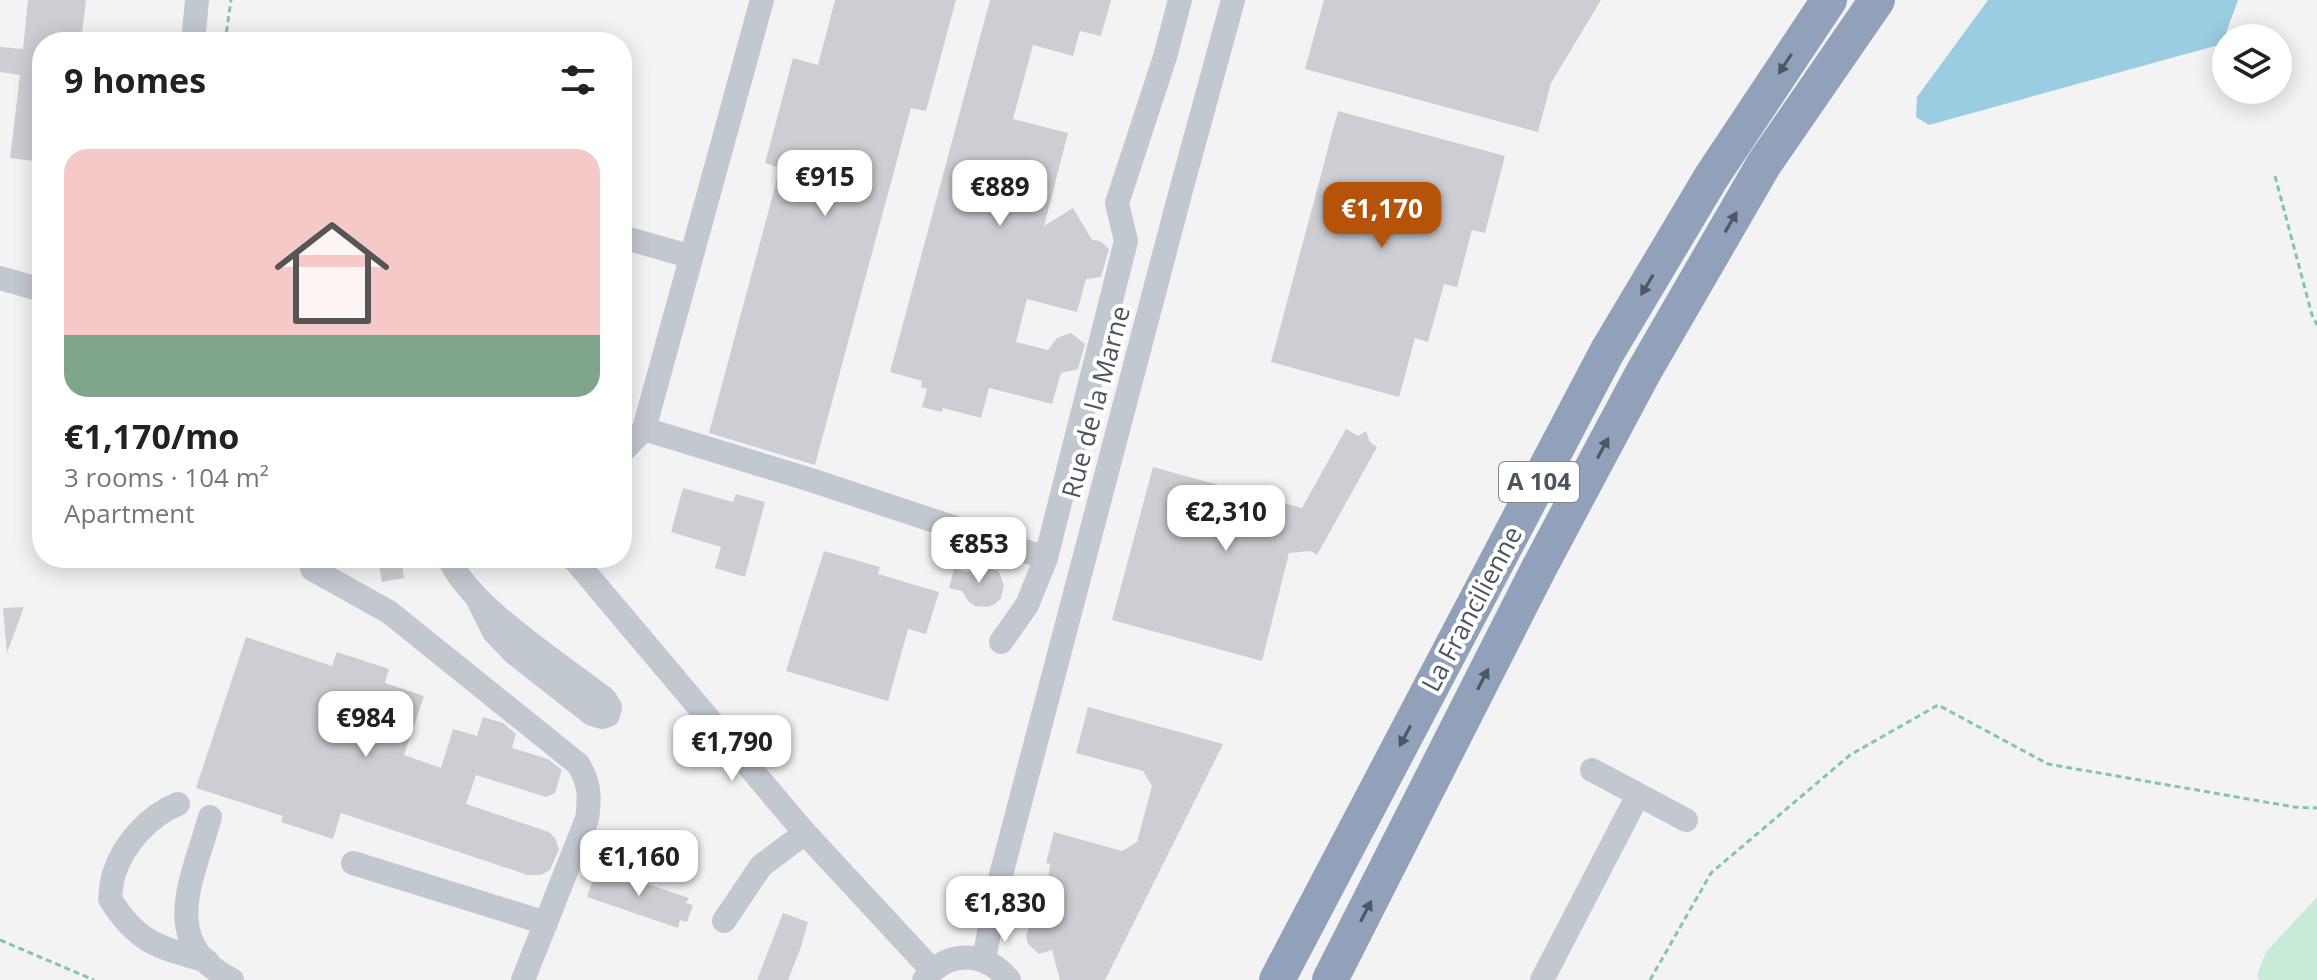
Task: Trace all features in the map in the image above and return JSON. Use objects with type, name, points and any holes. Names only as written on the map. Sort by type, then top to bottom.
[{"type":"highway","name":"La Francilienne","points":[[1277,980],[1607,352],[1712,176],[1829,0]]},
{"type":"highway","name":"La Francilienne","points":[[1330,980],[1539,568],[1643,373],[1764,164],[1877,0]]},
{"type":"street","points":[[194,32],[197,0]]},
{"type":"street","points":[[632,442],[644,429],[689,256],[762,0]]},
{"type":"street","points":[[1001,642],[1027,605],[1046,558],[1126,241],[1117,203],[1165,57],[1180,0]]},
{"type":"street","name":"Rue de la Marne","points":[[984,960],[996,894],[1233,0]]},
{"type":"street","points":[[632,240],[689,256]]},
{"type":"street","points":[[0,278],[32,287]]},
{"type":"street","points":[[644,429],[811,480],[1046,558]]},
{"type":"street","points":[[312,568],[389,612],[578,764],[587,778],[590,796],[587,819],[523,980]]},
{"type":"street","points":[[453,568],[477,598],[605,699],[610,707],[608,715],[592,714],[514,653],[494,632],[477,598]]},
{"type":"street","points":[[581,568],[928,975],[943,962],[956,957],[971,957],[999,968],[1009,980]]},
{"type":"street","points":[[1592,770],[1686,820]]},
{"type":"street","points":[[1542,980],[1638,795]]},
{"type":"street","points":[[178,804],[162,810],[141,829],[123,854],[114,873],[110,899],[124,922],[144,939],[207,961]]},
{"type":"street","points":[[210,817],[185,904],[191,945],[232,980]]},
{"type":"street","points":[[724,921],[761,866],[805,833]]},
{"type":"street","points":[[353,863],[546,923]]},
{"type":"path","points":[[226,32],[231,0]]},
{"type":"path","points":[[2275,176],[2317,325]]},
{"type":"path","points":[[1650,980],[1711,873],[1850,755],[1938,705],[2048,764],[2294,807],[2317,808]]},
{"type":"path","points":[[0,940],[94,980]]},
{"type":"green space","points":[[2317,897],[2317,980],[2259,980],[2257,975],[2266,952]]},
{"type":"water","points":[[1988,0],[2238,0],[2229,24],[2212,24],[2212,47],[1929,125],[1916,117],[1917,97]]},
{"type":"building","points":[[28,0],[86,0],[82,32],[32,32],[32,161],[10,158],[20,75],[0,72],[0,47],[23,49]]},
{"type":"building","points":[[835,0],[956,0],[926,111],[911,108],[815,465],[709,433],[780,168],[765,163],[793,58],[818,65]]},
{"type":"building","points":[[990,0],[1111,0],[1101,36],[1080,31],[1073,56],[1033,45],[1013,119],[1068,133],[1044,226],[1073,208],[1092,240],[1100,241],[1109,249],[1101,277],[1086,279],[1077,312],[1027,299],[1016,342],[1048,350],[1057,338],[1071,333],[1085,344],[1078,369],[1061,373],[1052,404],[989,388],[981,418],[943,408],[942,412],[922,407],[927,389],[921,387],[922,381],[890,372]]},
{"type":"building","points":[[1324,0],[1601,0],[1551,83],[1538,132],[1305,69]]},
{"type":"building","points":[[1338,111],[1505,156],[1485,233],[1472,230],[1457,287],[1444,284],[1428,342],[1415,338],[1399,397],[1271,362]]},
{"type":"building","points":[[1346,429],[1358,436],[1366,431],[1370,442],[1377,447],[1317,555],[1311,551],[1289,553],[1262,661],[1112,620],[1153,467],[1302,508]]},
{"type":"building","points":[[683,488],[733,502],[736,494],[765,502],[745,577],[715,568],[721,547],[671,532]]},
{"type":"building","points":[[824,551],[880,567],[878,574],[939,592],[926,634],[908,629],[888,701],[786,671]]},
{"type":"building","points":[[986,565],[999,572],[1004,585],[1001,598],[995,604],[975,606],[962,591],[949,588],[954,569],[968,572]]},
{"type":"building","points":[[380,568],[402,568],[404,578],[382,582]]},
{"type":"building","points":[[24,607],[7,653],[3,608]]},
{"type":"building","points":[[246,637],[332,666],[337,652],[389,669],[385,683],[424,696],[404,755],[441,768],[453,729],[477,736],[483,717],[503,723],[516,734],[512,748],[548,759],[562,770],[555,793],[546,797],[476,775],[466,804],[549,832],[559,849],[550,870],[541,875],[528,875],[341,813],[333,839],[281,822],[283,816],[196,788]]},
{"type":"building","points":[[1088,707],[1223,744],[1105,980],[1060,980],[1052,950],[1039,954],[1028,944],[1026,936],[1031,922],[1043,919],[1050,864],[1046,863],[1054,832],[1122,851],[1137,842],[1152,786],[1143,771],[1076,753]]},
{"type":"building","points":[[597,867],[689,898],[686,903],[693,905],[687,922],[680,920],[678,928],[587,897]]},
{"type":"building","points":[[783,913],[808,922],[801,947],[788,980],[757,980]]}]
